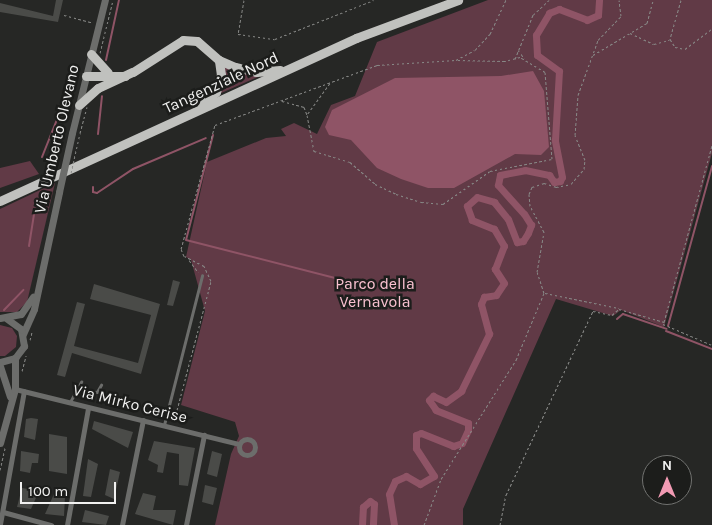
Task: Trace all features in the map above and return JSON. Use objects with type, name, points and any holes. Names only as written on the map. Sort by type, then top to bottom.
[{"type":"highway","name":"Tangenziale Nord","points":[[0,201],[376,29],[458,0]]},
{"type":"highway","points":[[79,104],[107,84],[125,76],[182,40],[197,41],[210,48],[219,60],[221,75],[216,92],[197,110]]},
{"type":"highway","points":[[91,54],[110,75]]},
{"type":"highway","points":[[219,60],[256,72],[285,70]]},
{"type":"highway","points":[[86,76],[125,76]]},
{"type":"highway","points":[[86,76],[107,84]]},
{"type":"street","name":"Via Umberto Olevano","points":[[10,402],[16,389],[16,358],[24,346],[23,334],[34,309],[72,133],[98,24],[106,0]]},
{"type":"street","name":"Via Umberto Olevano","points":[[4,319],[26,311],[38,285]]},
{"type":"street","name":"Via Umberto Olevano","points":[[4,319],[23,334]]},
{"type":"street","points":[[0,362],[16,358]]},
{"type":"street","name":"Via Umberto Olevano","points":[[0,366],[9,385],[10,402],[3,442]]},
{"type":"street","name":"Via Mirko Cerise","points":[[16,389],[239,444]]},
{"type":"street","points":[[0,524],[24,391]]},
{"type":"street","points":[[67,525],[88,408]]},
{"type":"street","points":[[122,525],[142,420]]},
{"type":"street","points":[[186,525],[204,435]]},
{"type":"street","points":[[3,512],[51,525]]},
{"type":"lane","points":[[164,425],[202,276]]},
{"type":"lane","points":[[69,403],[81,382]]},
{"type":"lane","points":[[77,391],[97,392],[101,385]]},
{"type":"path","points":[[244,0],[238,34],[275,39],[374,0]]},
{"type":"path","points":[[456,60],[475,50],[490,34],[506,0]]},
{"type":"path","points":[[515,59],[533,15],[549,0]]},
{"type":"path","points":[[424,525],[441,479],[516,360],[544,293],[537,272],[544,232],[530,206],[529,194],[532,187],[544,184],[556,187],[571,184],[584,169],[574,122],[580,84],[598,40],[621,16],[619,0]]},
{"type":"path","points":[[592,55],[629,32],[648,23],[654,0]]},
{"type":"path","points":[[629,32],[654,44],[663,45],[670,39],[681,0]]},
{"type":"path","points":[[64,15],[98,24]]},
{"type":"path","points":[[670,39],[675,47],[685,49],[712,29]]},
{"type":"path","points":[[282,101],[304,107],[314,151],[350,162],[376,184],[396,194],[421,202],[443,204],[490,171],[552,159],[545,72],[525,59],[518,49]]},
{"type":"path","points":[[202,276],[181,248],[210,131],[214,125],[376,65],[456,60],[525,59]]},
{"type":"path","points":[[307,115],[323,89],[333,81]]},
{"type":"path","points":[[70,176],[80,133]]},
{"type":"path","points":[[662,324],[712,145]]},
{"type":"path","points":[[166,416],[177,410],[211,281],[204,266],[188,259]]},
{"type":"path","points":[[544,293],[551,291],[619,309],[662,324],[712,346]]},
{"type":"path","points":[[500,525],[506,496],[590,316],[596,310],[612,315],[619,309]]},
{"type":"path","points":[[30,342],[34,322]]},
{"type":"path","points":[[16,389],[27,351]]},
{"type":"path","points":[[0,470],[3,442]]},
{"type":"green space","name":"Parco della Vernavola","points":[[488,0],[712,0],[712,153],[664,327],[621,310],[613,316],[556,299],[463,509],[463,525],[215,525],[231,454],[239,436],[235,422],[181,405],[205,311],[191,260],[186,257],[207,162],[266,138],[286,136],[281,129],[294,123],[317,134],[331,105],[355,96],[377,42]]},
{"type":"green space","points":[[222,63],[258,75],[258,77],[219,94],[224,75]]},
{"type":"green space","points":[[30,161],[39,174],[0,188],[0,168]]},
{"type":"green space","points":[[55,183],[27,302],[17,312],[0,312],[0,209]]},
{"type":"green space","points":[[0,325],[12,328],[17,336],[16,347],[5,356],[0,356]]},
{"type":"shaded area","points":[[533,71],[544,91],[549,147],[541,155],[515,154],[454,188],[428,188],[377,168],[351,140],[329,135],[325,127],[332,110],[395,78],[501,76]]},
{"type":"building","points":[[56,0],[63,0],[58,22],[0,12],[0,3],[53,16]]},
{"type":"building","points":[[173,280],[180,282],[173,306],[167,305]]},
{"type":"building","points":[[94,284],[160,304],[141,374],[72,353],[65,377],[57,375],[77,302],[85,304],[74,346],[138,363],[151,315],[90,299]]},
{"type":"building","points":[[26,419],[38,419],[35,440],[24,437]]},
{"type":"building","points":[[94,421],[133,432],[128,448],[92,429]]},
{"type":"building","points":[[49,434],[67,437],[67,474],[49,471]]},
{"type":"building","points":[[154,441],[195,448],[188,486],[179,485],[179,454],[167,452],[163,473],[157,472],[158,465],[148,460]]},
{"type":"building","points":[[21,451],[39,454],[38,463],[32,463],[30,473],[20,471]]},
{"type":"building","points":[[212,451],[222,454],[217,477],[207,474]]},
{"type":"building","points":[[88,459],[98,464],[91,497],[83,496]]},
{"type":"building","points":[[110,469],[120,472],[114,499],[105,495]]},
{"type":"building","points":[[205,485],[217,488],[213,505],[202,502]]},
{"type":"building","points":[[22,488],[39,491],[31,509],[17,507]]},
{"type":"building","points":[[143,493],[156,496],[153,510],[176,510],[173,525],[135,514]]},
{"type":"building","points":[[54,494],[65,496],[64,516],[45,514]]},
{"type":"building","points":[[85,510],[109,516],[106,525],[82,522]]},
{"type":"waterway","points":[[106,60],[119,0]]},
{"type":"waterway","points":[[394,525],[389,494],[395,481],[406,476],[420,484],[434,476],[416,448],[416,435],[421,433],[453,446],[462,443],[468,430],[468,423],[436,410],[429,400],[433,396],[446,402],[461,391],[489,334],[481,304],[484,297],[496,295],[504,283],[495,269],[504,246],[494,229],[472,220],[467,206],[477,197],[494,202],[508,219],[517,242],[523,241],[531,225],[524,214],[498,185],[500,175],[525,170],[549,175],[554,182],[560,181],[562,177],[555,140],[559,71],[537,55],[536,35],[549,13],[559,9],[587,20],[598,15],[599,0]]},
{"type":"waterway","points":[[42,157],[70,87]]},
{"type":"waterway","points":[[98,134],[102,96]]},
{"type":"waterway","points":[[213,135],[186,240],[362,285]]},
{"type":"waterway","points":[[93,187],[93,192],[97,193],[133,169],[206,138]]},
{"type":"waterway","points":[[668,326],[712,166]]},
{"type":"waterway","points":[[29,246],[35,210]]},
{"type":"waterway","points":[[4,310],[23,290]]},
{"type":"waterway","points":[[617,319],[623,314],[667,329]]},
{"type":"waterway","points":[[666,331],[712,349]]},
{"type":"waterway","points":[[362,525],[363,507],[370,501],[374,504],[373,525]]}]
